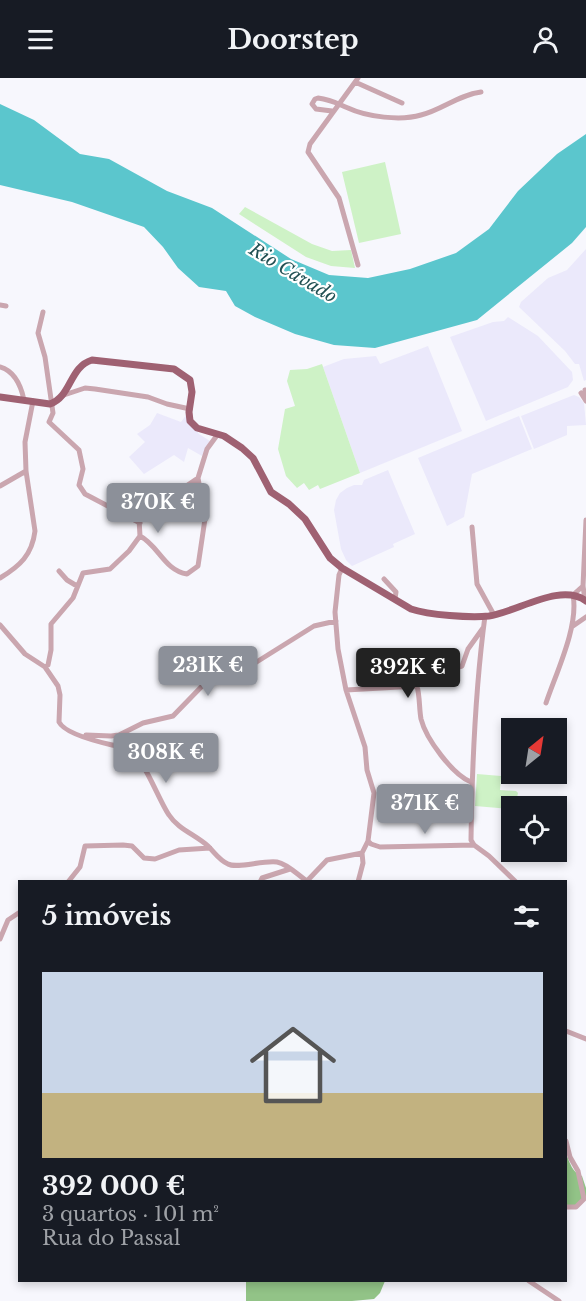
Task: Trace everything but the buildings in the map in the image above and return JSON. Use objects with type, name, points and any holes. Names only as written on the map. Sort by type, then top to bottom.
[{"type":"main road","points":[[0,397],[50,404],[58,401],[64,395],[77,369],[92,360],[174,369],[190,380],[192,392],[190,421],[197,428],[218,434],[234,442],[253,458],[271,492],[305,519],[330,558],[342,568],[411,609],[422,613],[485,616],[562,594],[573,595],[585,600]]},
{"type":"street","points":[[358,265],[339,198],[308,152],[310,144],[356,80],[402,103]]},
{"type":"street","points":[[332,111],[316,109],[312,104],[318,98],[388,118],[419,116],[468,93],[481,92]]},
{"type":"street","points":[[43,312],[38,333],[45,357],[52,413],[49,422],[79,450],[83,469],[79,485],[85,494],[140,523]]},
{"type":"street","points":[[0,367],[9,370],[13,375],[24,400]]},
{"type":"street","points":[[64,395],[85,388],[95,389],[148,397],[190,409]]},
{"type":"street","points":[[584,393],[586,401]]},
{"type":"street","points":[[0,578],[23,562],[34,540],[35,531],[26,471],[25,442],[33,401]]},
{"type":"street","points":[[140,536],[151,543],[169,565],[181,573],[187,574],[198,566],[205,519],[198,478],[207,449],[218,434]]},
{"type":"street","points":[[0,486],[26,471]]},
{"type":"street","points":[[45,667],[48,665],[51,650],[51,624],[73,598],[83,573],[110,568],[129,551],[140,536],[139,519],[145,510],[198,478]]},
{"type":"street","points":[[585,600],[586,520]]},
{"type":"street","points":[[472,527],[477,584],[494,615]]},
{"type":"street","points":[[342,568],[339,575],[335,612],[338,649],[346,690],[365,747],[367,770],[373,787],[374,800],[368,841],[362,853],[363,861],[358,880]]},
{"type":"street","points":[[59,571],[77,586]]},
{"type":"street","points":[[384,579],[396,592],[394,599]]},
{"type":"street","points":[[546,704],[572,627],[575,606],[573,595],[584,588]]},
{"type":"street","points":[[572,627],[586,617],[575,606]]},
{"type":"street","points":[[485,616],[478,673],[471,782],[471,840],[514,880]]},
{"type":"street","points":[[78,735],[111,736],[142,723],[173,716],[206,682],[218,674],[255,663],[314,626],[336,621]]},
{"type":"street","points":[[0,625],[25,654],[45,667],[58,686],[61,726],[66,731],[100,742],[125,746],[131,750],[148,775],[168,814],[175,822],[210,848],[214,855],[230,866],[278,862],[304,880]]},
{"type":"street","points":[[346,690],[417,686],[432,675],[462,666],[468,649],[484,627]]},
{"type":"street","points":[[417,686],[421,719],[425,728],[446,762],[462,778],[471,782]]},
{"type":"street","points":[[368,841],[380,847],[474,845]]},
{"type":"street","points":[[70,880],[80,867],[85,846],[132,846],[144,858],[155,859],[179,850],[210,848]]},
{"type":"street","points":[[309,880],[327,860],[362,853]]},
{"type":"street","points":[[260,880],[268,875],[290,869]]},
{"type":"street","points":[[0,939],[8,920],[18,913]]},
{"type":"street","points":[[567,1031],[586,1039]]},
{"type":"street","points":[[567,1146],[578,1171],[584,1198],[576,1206],[567,1207]]},
{"type":"street","points":[[578,1171],[586,1172]]},
{"type":"street","points":[[530,1282],[559,1301]]},
{"type":"shaded area","points":[[586,249],[586,380],[584,381],[579,364],[575,364],[565,351],[519,307],[521,302],[548,278],[567,270]]},
{"type":"shaded area","points":[[508,317],[538,336],[572,372],[573,380],[568,387],[486,421],[450,337],[493,322],[504,321]]},
{"type":"shaded area","points":[[428,346],[462,431],[360,473],[323,367],[344,359],[376,356],[380,364]]},
{"type":"shaded area","points":[[574,395],[584,403],[586,425],[567,426],[567,435],[534,449],[521,416]]},
{"type":"shaded area","points":[[157,413],[181,422],[187,414],[199,434],[210,441],[202,456],[188,448],[184,462],[174,455],[144,474],[129,457],[145,442],[137,434],[150,425]]},
{"type":"shaded area","points":[[519,416],[532,449],[472,474],[464,517],[447,526],[418,458]]},
{"type":"shaded area","points":[[388,470],[415,534],[393,544],[394,547],[352,566],[341,549],[334,510],[336,500],[347,488],[362,485],[364,480]]},
{"type":"green space","points":[[385,162],[401,234],[359,243],[342,172]]},
{"type":"green space","points":[[245,207],[312,244],[332,251],[351,250],[355,268],[331,266],[306,257],[239,214]]},
{"type":"green space","points":[[322,364],[360,473],[320,489],[318,485],[309,490],[304,483],[297,488],[286,476],[278,449],[285,409],[295,406],[287,381],[290,370],[307,369]]},
{"type":"green space","points":[[477,774],[501,776],[500,790],[518,793],[517,796],[501,796],[501,808],[475,806]]},
{"type":"green space","points":[[567,1156],[574,1170],[582,1176],[586,1188],[586,1196],[576,1207],[567,1207]]},
{"type":"green space","points":[[246,1282],[385,1282],[380,1293],[374,1299],[246,1301]]},
{"type":"water","name":"Rio Cávado","points":[[0,104],[34,120],[80,154],[109,159],[167,191],[212,208],[291,259],[329,275],[368,278],[410,269],[456,253],[489,229],[518,191],[557,154],[586,134],[586,227],[572,243],[477,320],[375,348],[334,345],[295,334],[255,317],[235,306],[226,291],[199,287],[178,268],[163,247],[144,227],[72,202],[0,185]]}]
